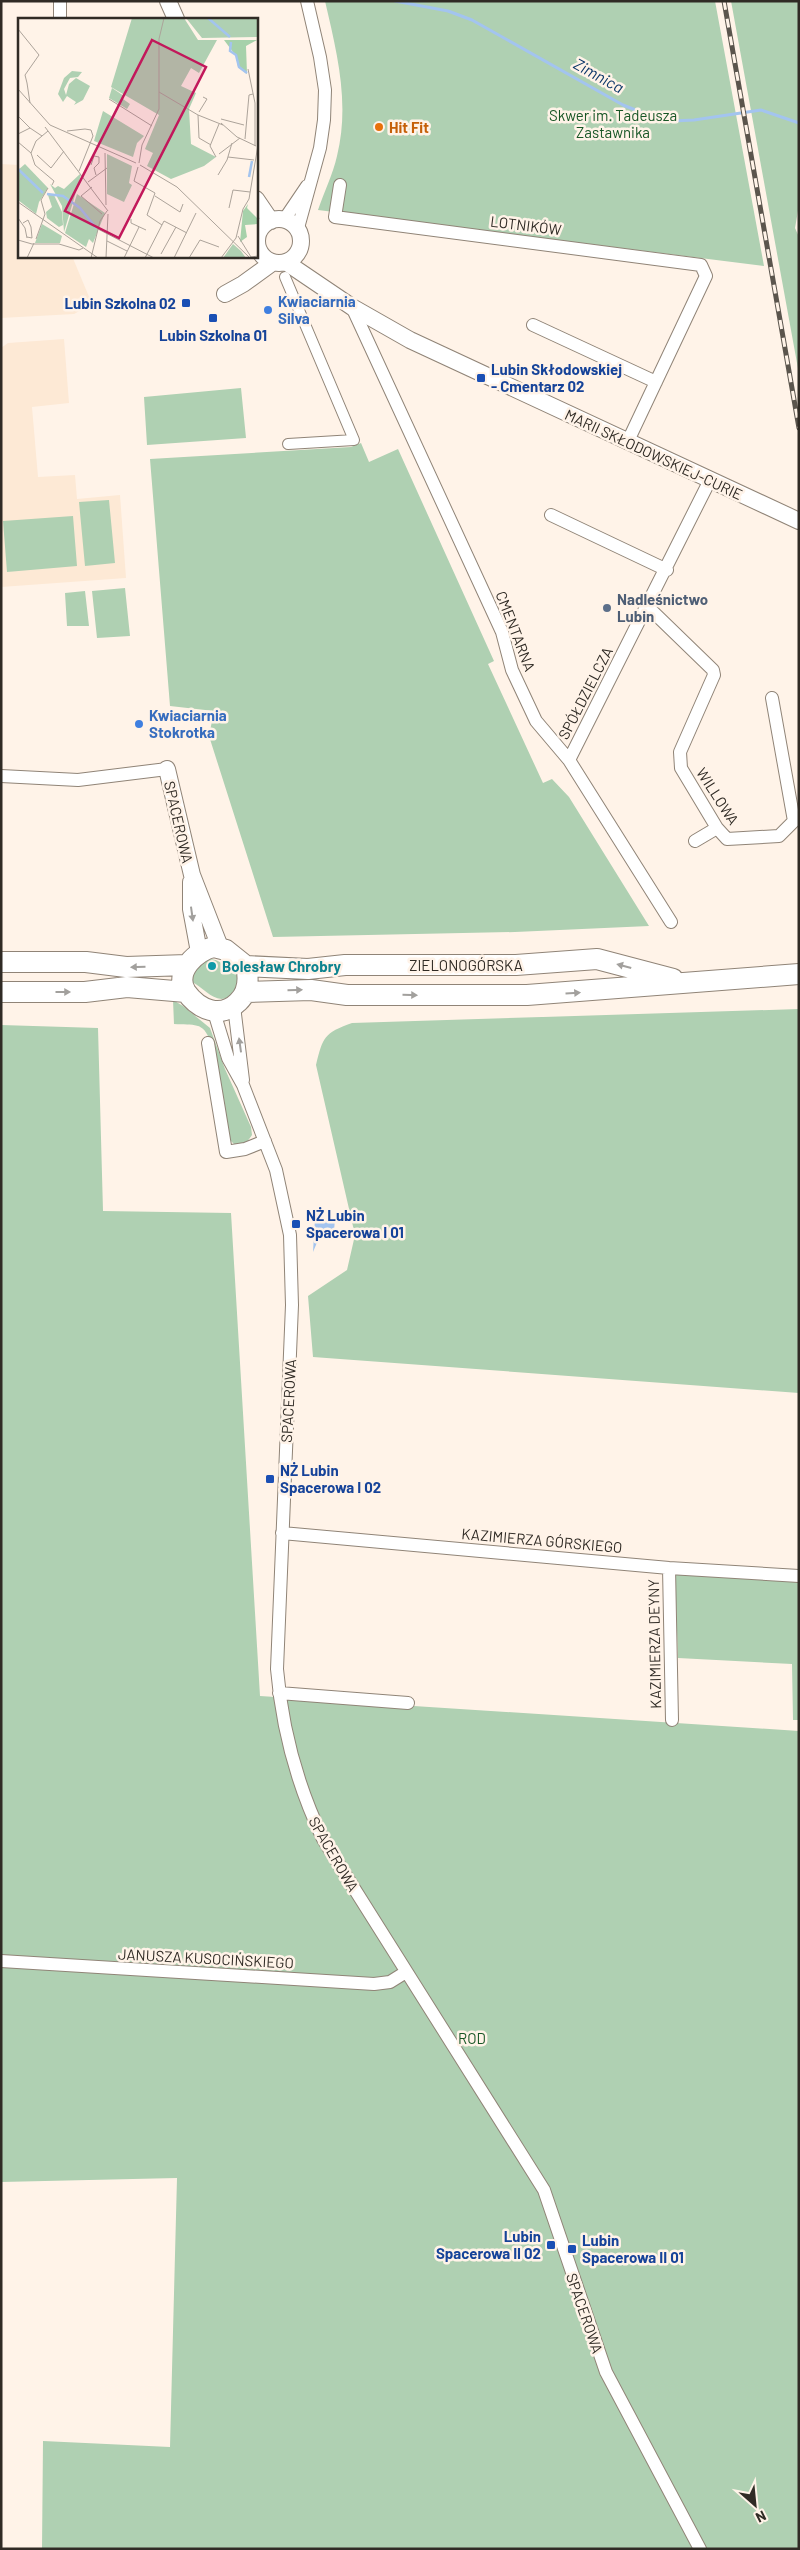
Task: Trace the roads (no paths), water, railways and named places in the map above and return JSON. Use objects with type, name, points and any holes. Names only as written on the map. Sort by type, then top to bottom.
[{"type":"main road","points":[[1,962],[86,962],[126,967],[193,959],[220,947],[246,966],[248,975],[240,999],[214,1012],[206,1009],[186,992],[127,987],[85,992],[1,992]]},
{"type":"main road","points":[[186,992],[184,974],[193,959]]},
{"type":"main road","name":"ZIELONOGÓRSKA","points":[[246,966],[308,970],[345,964],[516,965],[597,959],[684,983]]},
{"type":"main road","name":"ZIELONOGÓRSKA","points":[[240,999],[311,990],[347,995],[507,996],[573,993],[799,974]]},
{"type":"street","points":[[60,1],[60,18]]},
{"type":"street","points":[[168,1],[176,18]]},
{"type":"street","points":[[258,236],[274,223],[306,204],[309,184],[320,148],[324,120],[325,90],[320,56],[307,1]]},
{"type":"street","name":"LOTNIKÓW","points":[[340,185],[335,217],[701,264],[706,276],[656,382]]},
{"type":"street","points":[[226,293],[281,262],[302,246],[274,223],[258,202]]},
{"type":"street","points":[[258,246],[281,262],[354,440],[288,444]]},
{"type":"street","name":"MARII SKŁODOWSKIEJ-CURIE","points":[[281,262],[326,287],[352,306],[410,340],[799,521]]},
{"type":"street","name":"CMENTARNA","points":[[352,306],[502,632],[512,670],[536,721],[569,760],[671,922]]},
{"type":"street","points":[[534,326],[656,382],[628,441]]},
{"type":"street","name":"SPÓŁDZIELCZA","points":[[569,760],[667,570],[710,480]]},
{"type":"street","points":[[552,515],[667,570]]},
{"type":"street","name":"WILLOWA","points":[[648,606],[713,670],[714,674],[680,752],[681,768],[717,828],[727,839],[779,836],[794,821],[772,698]]},
{"type":"street","points":[[1,776],[78,780],[167,769]]},
{"type":"street","name":"SPACEROWA","points":[[167,769],[192,875],[220,947]]},
{"type":"street","points":[[695,841],[717,828]]},
{"type":"street","name":"SPACEROWA","points":[[192,875],[193,959]]},
{"type":"street","name":"SPACEROWA","points":[[240,999],[243,1085]]},
{"type":"street","name":"SPACEROWA","points":[[214,1012],[228,1058],[243,1085],[265,1141],[282,1194],[288,1224],[292,1261],[277,1633],[279,1693],[284,1729],[295,1770],[310,1813],[323,1839],[544,2190],[606,2372],[700,2549]]},
{"type":"street","points":[[208,1043],[226,1152],[244,1149],[265,1141]]},
{"type":"street","name":"KAZIMIERZA GÓRSKIEGO","points":[[282,1533],[669,1568],[799,1576]]},
{"type":"street","name":"KAZIMIERZA DEYNY","points":[[669,1568],[672,1720]]},
{"type":"street","points":[[279,1693],[408,1703]]},
{"type":"street","name":"JANUSZA KUSOCIŃSKIEGO","points":[[1,1961],[374,1984],[390,1982],[406,1972]]},
{"type":"water","points":[[315,1218],[335,1218],[334,1232],[321,1233],[313,1252]]},
{"type":"waterway","name":"Zimnica","points":[[395,1],[448,11],[472,20],[623,105],[643,113],[673,121],[694,120],[761,110],[799,123]]},
{"type":"railway","points":[[724,1],[799,428]]},
{"type":"place","name":"Hit Fit","points":[[379,127]]},
{"type":"place","name":"Lubin Szkolna 02","points":[[186,303]]},
{"type":"place","name":"Kwiaciarnia Silva","points":[[268,310]]},
{"type":"place","name":"Lubin Szkolna 01","points":[[213,318]]},
{"type":"place","name":"Lubin Skłodowskiej - Cmentarz 02","points":[[481,378]]},
{"type":"place","name":"Nadleśnictwo Lubin","points":[[607,608]]},
{"type":"place","name":"Kwiaciarnia Stokrotka","points":[[139,724]]},
{"type":"place","name":"Bolesław Chrobry","points":[[212,966]]},
{"type":"place","name":"NŻ Lubin Spacerowa I 01","points":[[296,1224]]},
{"type":"place","name":"NŻ Lubin Spacerowa I 02","points":[[270,1479]]},
{"type":"place","name":"Lubin Spacerowa II 02","points":[[551,2245]]},
{"type":"place","name":"Lubin Spacerowa II 01","points":[[572,2249]]},
{"type":"park label","name":"Skwer im. Tadeusza Zastawnika","points":[[613,124]]},
{"type":"park label","name":"ROD","points":[[472,2038]]}]
